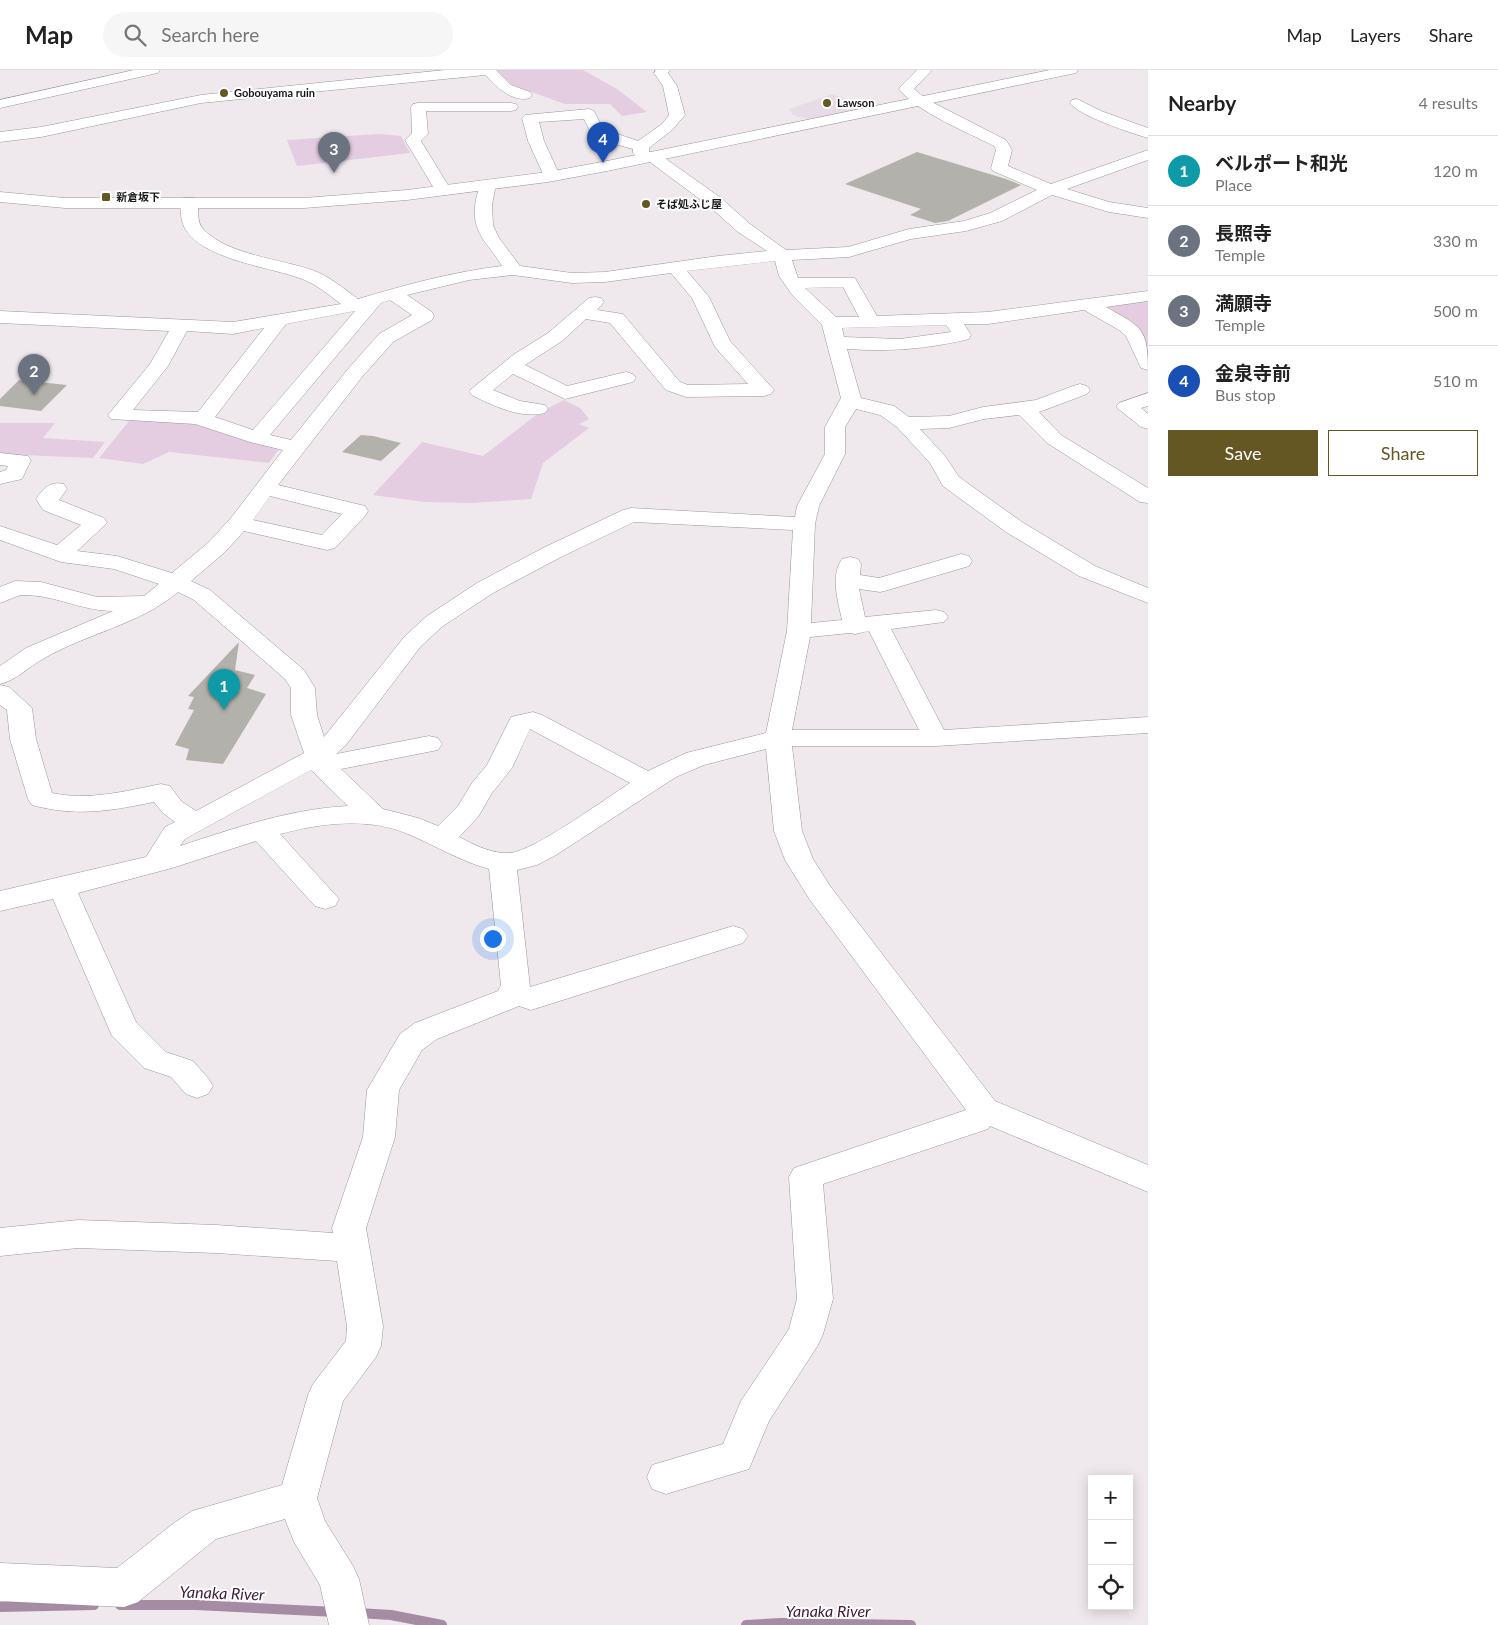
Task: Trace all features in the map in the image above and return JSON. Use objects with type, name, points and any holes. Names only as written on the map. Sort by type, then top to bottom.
[{"type":"street","points":[[0,104],[153,70]]},
{"type":"street","points":[[0,137],[50,130],[201,99],[488,70],[506,88],[525,95]]},
{"type":"street","points":[[647,154],[677,115],[670,86],[661,73],[663,70]]},
{"type":"street","points":[[923,70],[906,89],[921,102],[1001,143],[1004,150],[999,168],[1050,190],[1115,210],[1148,213]]},
{"type":"street","points":[[0,197],[65,202],[304,203],[443,190],[552,176],[647,154],[921,102],[1071,70]]},
{"type":"street","points":[[1078,103],[1096,114],[1148,132]]},
{"type":"street","points":[[443,190],[413,140],[420,134],[418,107],[511,107]]},
{"type":"street","points":[[552,176],[536,141],[530,118],[589,114],[597,132],[647,154],[715,202],[744,228],[780,255],[799,292],[834,332],[850,402],[835,427],[835,454],[808,506],[804,524],[799,631],[778,738],[788,831],[799,860],[820,893],[984,1110],[1119,1169],[1148,1179]]},
{"type":"street","points":[[0,318],[233,328],[355,305],[426,284],[512,270],[572,278],[626,274],[780,255],[849,252],[909,234],[966,226],[996,217],[1050,190],[1148,155]]},
{"type":"street","points":[[488,184],[482,206],[482,215],[490,238],[510,261],[512,270]]},
{"type":"street","points":[[189,202],[191,225],[210,243],[268,264],[308,275],[355,305]]},
{"type":"street","points":[[582,313],[616,318],[672,386],[686,391],[764,390],[722,343],[700,297],[675,267]]},
{"type":"street","points":[[538,409],[521,408],[506,404],[479,391],[554,337],[624,279],[626,274]]},
{"type":"street","points":[[793,283],[849,282],[871,321]]},
{"type":"street","points":[[256,438],[383,296]]},
{"type":"street","points":[[0,596],[15,588],[40,589],[96,604],[142,604],[149,603],[176,582],[217,547],[240,523],[296,447],[326,413],[355,373],[386,338],[425,316],[383,296]]},
{"type":"street","points":[[834,332],[871,321],[988,318],[1148,296]]},
{"type":"street","points":[[1088,305],[1126,326],[1134,334],[1148,364]]},
{"type":"street","points":[[834,332],[879,346],[936,342],[962,335],[951,318]]},
{"type":"street","points":[[202,420],[280,320]]},
{"type":"street","points":[[181,325],[158,366],[118,415],[202,420],[256,438],[296,447]]},
{"type":"street","points":[[512,366],[566,393],[626,378]]},
{"type":"street","points":[[904,423],[949,422],[983,412],[1040,406],[1080,390]]},
{"type":"street","points":[[1148,399],[1126,407],[1148,423]]},
{"type":"street","points":[[850,402],[887,410],[904,423],[938,460],[951,481],[1014,527],[1087,571],[1148,596]]},
{"type":"street","points":[[1024,408],[1054,439],[1148,497]]},
{"type":"street","points":[[0,459],[21,460],[14,475],[0,478]]},
{"type":"street","points":[[240,523],[326,543],[356,511],[265,488]]},
{"type":"street","points":[[56,489],[46,499],[51,505],[96,523],[60,554]]},
{"type":"street","points":[[320,760],[413,641],[435,621],[485,588],[561,548],[631,515],[804,524]]},
{"type":"street","points":[[0,533],[60,554],[117,563],[176,582],[202,595],[295,676],[303,688],[304,715],[320,760],[374,816]]},
{"type":"street","points":[[936,738],[866,625],[849,572],[880,585],[961,561]]},
{"type":"street","points":[[0,677],[35,653],[137,610],[142,604]]},
{"type":"street","points":[[799,631],[936,617]]},
{"type":"street","points":[[0,692],[19,708],[23,739],[41,799],[63,805],[102,804],[161,792],[172,807],[195,823]]},
{"type":"street","points":[[441,839],[468,811],[481,789],[499,768],[520,722],[532,720],[648,782]]},
{"type":"street","points":[[0,901],[62,888],[162,862],[262,831],[321,817],[374,816],[417,827],[477,857],[502,863],[516,862],[532,858],[667,771],[695,759],[778,738],[936,738],[1148,724]]},
{"type":"street","points":[[162,862],[160,856],[175,833],[320,760],[429,744]]},
{"type":"street","points":[[262,831],[325,899]]},
{"type":"street","points":[[349,1625],[339,1579],[308,1529],[298,1498],[326,1395],[363,1346],[365,1326],[349,1228],[379,1137],[383,1090],[411,1042],[426,1031],[509,998],[516,985],[502,863]]},
{"type":"street","points":[[62,888],[123,1028],[155,1060],[182,1068],[197,1086]]},
{"type":"street","points":[[512,992],[531,999],[733,936]]},
{"type":"street","points":[[666,1477],[736,1457],[754,1413],[805,1334],[814,1299],[806,1177],[977,1120],[984,1110]]},
{"type":"street","points":[[0,1242],[78,1234],[219,1239],[352,1248]]},
{"type":"street","points":[[0,1582],[124,1588],[188,1536],[206,1524],[298,1498]]},
{"type":"shaded area","points":[[498,70],[583,70],[617,89],[647,112],[622,116],[610,104],[565,104],[512,85]]},
{"type":"shaded area","points":[[832,94],[873,108],[811,120],[793,115],[789,109]]},
{"type":"shaded area","points":[[379,134],[401,136],[410,153],[297,166],[287,140]]},
{"type":"shaded area","points":[[1148,299],[1148,346],[1146,346],[1103,305]]},
{"type":"shaded area","points":[[564,400],[580,408],[589,419],[579,424],[589,428],[543,463],[531,499],[471,503],[425,502],[373,495],[422,442],[483,456],[540,412]]},
{"type":"shaded area","points":[[130,420],[193,423],[279,449],[269,463],[169,452],[143,464],[99,458]]},
{"type":"shaded area","points":[[0,423],[55,423],[43,438],[105,442],[93,458],[0,454]]},
{"type":"building","points":[[917,152],[1021,185],[948,221],[935,223],[910,215],[921,209],[845,184]]},
{"type":"building","points":[[19,380],[67,385],[41,411],[0,406],[0,399]]},
{"type":"building","points":[[361,435],[401,443],[381,461],[342,452]]},
{"type":"building","points":[[239,642],[235,670],[255,675],[247,688],[266,694],[223,764],[186,760],[189,749],[175,745],[194,710],[188,709],[194,697],[188,696]]},
{"type":"waterway","name":"Yanaka River","points":[[0,1607],[94,1605]]},
{"type":"waterway","name":"Yanaka River","points":[[120,1605],[196,1605],[336,1612]]},
{"type":"waterway","name":"Yanaka River","points":[[358,1613],[391,1615],[442,1625]]},
{"type":"waterway","name":"Yanaka River","points":[[746,1625],[781,1623],[911,1625]]},
{"type":"place","name":"Gobouyama ruin","points":[[224,93]]},
{"type":"place","name":"Lawson","points":[[827,103]]},
{"type":"place","name":"金泉寺前","points":[[603,163]]},
{"type":"place","name":"満願寺","points":[[334,173]]},
{"type":"place","name":"新倉坂下","points":[[106,197]]},
{"type":"place","name":"そば処ふじ屋","points":[[646,204]]},
{"type":"place","name":"長照寺","points":[[34,395]]},
{"type":"place","name":"ベルポート和光","points":[[224,710]]}]
